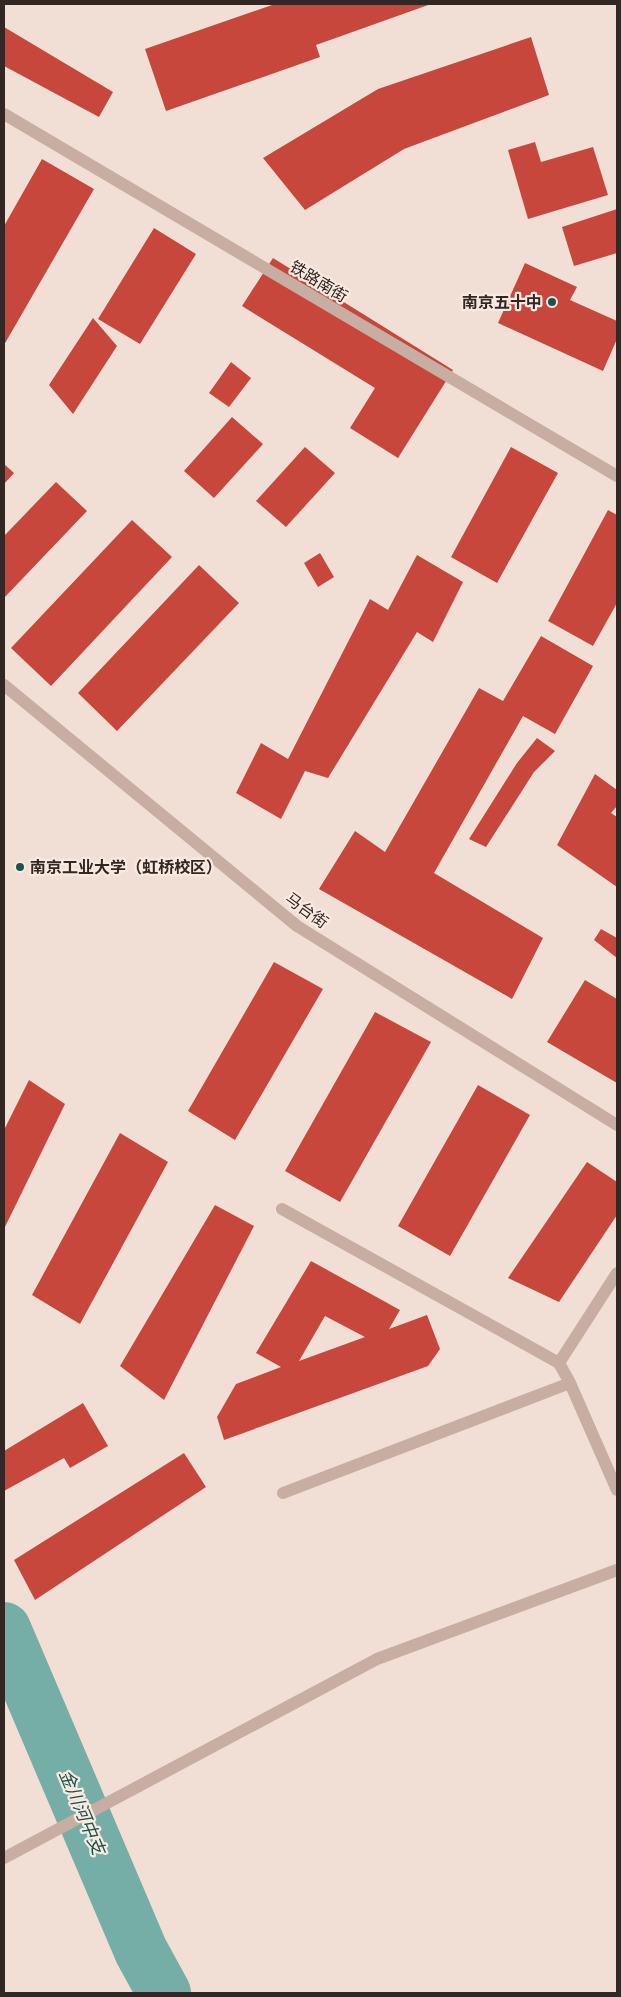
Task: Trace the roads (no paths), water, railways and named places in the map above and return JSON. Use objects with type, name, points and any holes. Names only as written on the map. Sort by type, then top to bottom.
[{"type":"street","name":"铁路南街","points":[[4,114],[617,476]]},
{"type":"street","name":"马台街","points":[[4,685],[297,926],[617,1125]]},
{"type":"street","points":[[282,1209],[559,1363],[570,1383],[617,1490]]},
{"type":"street","points":[[559,1363],[617,1273]]},
{"type":"street","points":[[282,1493],[570,1383]]},
{"type":"street","points":[[4,1858],[377,1659],[617,1570]]},
{"type":"waterway","name":"金川河中支","points":[[4,1629],[141,1951],[164,1993]]},
{"type":"place","name":"南京五十中","points":[[552,302]]},
{"type":"place","name":"南京工业大学（虹桥校区）","points":[[20,867]]}]
